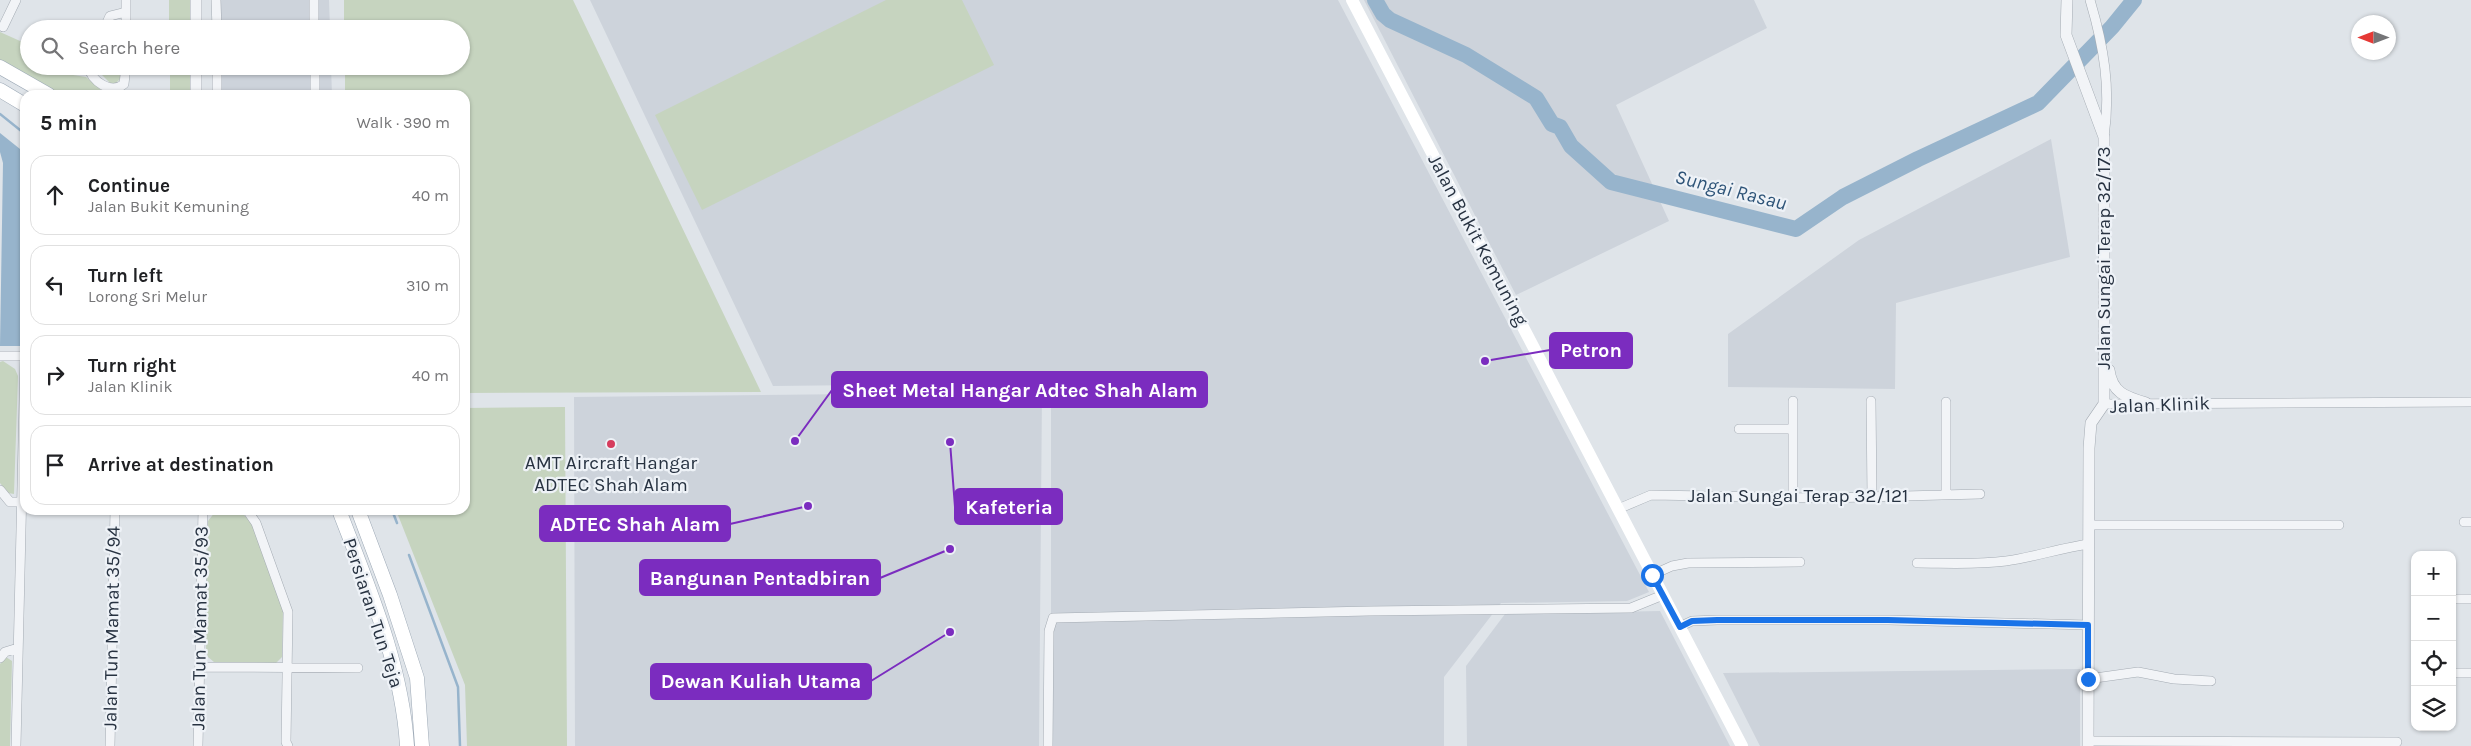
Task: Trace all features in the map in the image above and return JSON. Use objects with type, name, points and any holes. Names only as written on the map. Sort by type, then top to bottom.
[{"type":"main road","name":"Jalan Bukit Kemuning","points":[[1352,0],[1742,746]]},
{"type":"main road","points":[[0,67],[40,90]]},
{"type":"main road","points":[[0,90],[20,103]]},
{"type":"main road","name":"Persiaran Tun Teja","points":[[341,515],[387,643],[398,684],[406,745]]},
{"type":"main road","name":"Persiaran Tun Teja","points":[[360,515],[390,595],[417,678],[422,746]]},
{"type":"street","points":[[3,27],[16,0]]},
{"type":"street","points":[[126,0],[126,20]]},
{"type":"street","points":[[196,0],[196,20]]},
{"type":"street","points":[[216,0],[216,20]]},
{"type":"street","points":[[314,0],[314,20]]},
{"type":"street","name":"Jalan Sungai Terap 32/173","points":[[2067,0],[2066,35],[2077,70],[2104,137],[2104,404]]},
{"type":"street","points":[[2090,0],[2104,50],[2108,112],[2104,137]]},
{"type":"street","points":[[108,20],[110,16],[126,12]]},
{"type":"street","points":[[92,75],[108,89],[113,90],[124,84],[125,75]]},
{"type":"street","points":[[196,75],[196,90]]},
{"type":"street","points":[[217,75],[217,90]]},
{"type":"street","points":[[315,75],[315,90]]},
{"type":"street","points":[[2104,334],[2113,388],[2120,394],[2146,403]]},
{"type":"street","points":[[0,356],[20,356]]},
{"type":"street","points":[[1793,400],[1793,496]]},
{"type":"street","points":[[1871,401],[1872,496]]},
{"type":"street","points":[[1946,402],[1946,495]]},
{"type":"street","name":"Jalan Klinik","points":[[2088,744],[2090,434],[2092,423],[2104,404],[2471,402]]},
{"type":"street","points":[[1739,430],[1793,429]]},
{"type":"street","points":[[0,490],[10,502],[20,502]]},
{"type":"street","name":"Jalan Sungai Terap 32/121","points":[[1618,509],[1651,495],[1872,496],[1980,494]]},
{"type":"street","points":[[16,746],[21,515]]},
{"type":"street","name":"Jalan Tun Mamat 35/94","points":[[110,746],[115,515]]},
{"type":"street","name":"Jalan Tun Mamat 35/93","points":[[198,746],[203,515]]},
{"type":"street","points":[[250,515],[256,523],[288,612],[286,742],[288,746]]},
{"type":"street","points":[[2089,525],[2339,525]]},
{"type":"street","points":[[1917,563],[1975,563],[2007,560],[2089,544]]},
{"type":"street","points":[[1652,575],[1672,566],[1688,563],[1800,562]]},
{"type":"street","points":[[1048,746],[1049,631],[1052,618],[1369,611],[1631,608],[1663,595]]},
{"type":"street","points":[[2456,599],[2471,599]]},
{"type":"street","points":[[1680,627],[1692,621],[1717,620],[1888,620],[2088,625]]},
{"type":"street","points":[[0,658],[5,652],[18,648]]},
{"type":"street","points":[[200,667],[358,668]]},
{"type":"street","points":[[2088,679],[2138,672],[2174,679],[2211,681]]},
{"type":"street","points":[[2456,673],[2471,673]]},
{"type":"street","points":[[2088,744],[2397,742]]},
{"type":"shaded area","points":[[213,0],[329,0],[330,20],[213,20]]},
{"type":"shaded area","points":[[590,0],[1338,0],[1649,592],[1627,601],[1501,603],[1444,677],[1444,746],[1051,746],[1051,383],[773,386]]},
{"type":"shaded area","points":[[1364,0],[1754,0],[1767,28],[1616,105],[1669,221],[1516,295]]},
{"type":"shaded area","points":[[213,75],[331,75],[332,90],[213,90]]},
{"type":"shaded area","points":[[2051,139],[2070,257],[1896,303],[1895,389],[1728,387],[1728,334],[1859,240]]},
{"type":"shaded area","points":[[1042,392],[1039,746],[575,746],[574,397]]},
{"type":"shaded area","points":[[1660,611],[1730,746],[1467,746],[1466,666],[1505,614]]},
{"type":"shaded area","points":[[2080,669],[2080,746],[1760,746],[1723,673]]},
{"type":"green space","points":[[169,0],[190,0],[190,20],[169,20]]},
{"type":"green space","points":[[344,0],[573,0],[761,392],[470,393],[470,90],[345,90],[345,75],[470,75],[470,20],[344,20]]},
{"type":"green space","points":[[886,0],[962,0],[994,65],[702,210],[655,115]]},
{"type":"green space","points":[[0,32],[20,41],[20,73],[0,62]]},
{"type":"green space","points":[[23,75],[73,75],[86,77],[101,90],[50,90]]},
{"type":"green space","points":[[102,75],[121,75],[121,78],[115,84],[111,84]]},
{"type":"green space","points":[[170,75],[190,75],[190,90],[170,90]]},
{"type":"green space","points":[[3,361],[15,369],[18,376],[14,494],[8,493],[0,483],[0,362]]},
{"type":"green space","points":[[565,407],[567,746],[467,746],[465,685],[398,515],[470,515],[470,408]]},
{"type":"green space","points":[[213,515],[244,515],[251,522],[283,611],[282,657],[276,663],[214,662],[208,657],[206,652],[208,521]]},
{"type":"green space","points":[[6,657],[12,661],[10,746],[0,746],[0,664]]},
{"type":"water","points":[[0,133],[20,149],[20,346],[0,346],[3,163],[0,152]]},
{"type":"waterway","name":"Sungai Rasau","points":[[1375,0],[1383,14],[1390,20],[1466,55],[1536,98],[1552,124],[1560,127],[1571,146],[1611,182],[1796,229],[1843,197],[1918,159],[2038,103],[2112,27],[2134,0]]},
{"type":"waterway","points":[[0,114],[20,130]]},
{"type":"waterway","points":[[394,515],[397,523]]},
{"type":"waterway","points":[[409,555],[458,687],[460,746]]},
{"type":"place","name":"Petron","points":[[1485,361]]},
{"type":"place","name":"Sheet Metal Hangar Adtec Shah Alam","points":[[795,441]]},
{"type":"place","name":"Kafeteria","points":[[950,442]]},
{"type":"place","name":"AMT Aircraft Hangar ADTEC Shah Alam","points":[[611,444]]},
{"type":"place","name":"ADTEC Shah Alam","points":[[808,506]]},
{"type":"place","name":"Bangunan Pentadbiran","points":[[950,549]]},
{"type":"place","name":"Dewan Kuliah Utama","points":[[950,632]]},
{"type":"route","points":[[1652,575],[1680,627],[1697,620],[1888,620],[2088,625],[2088,679]]}]
